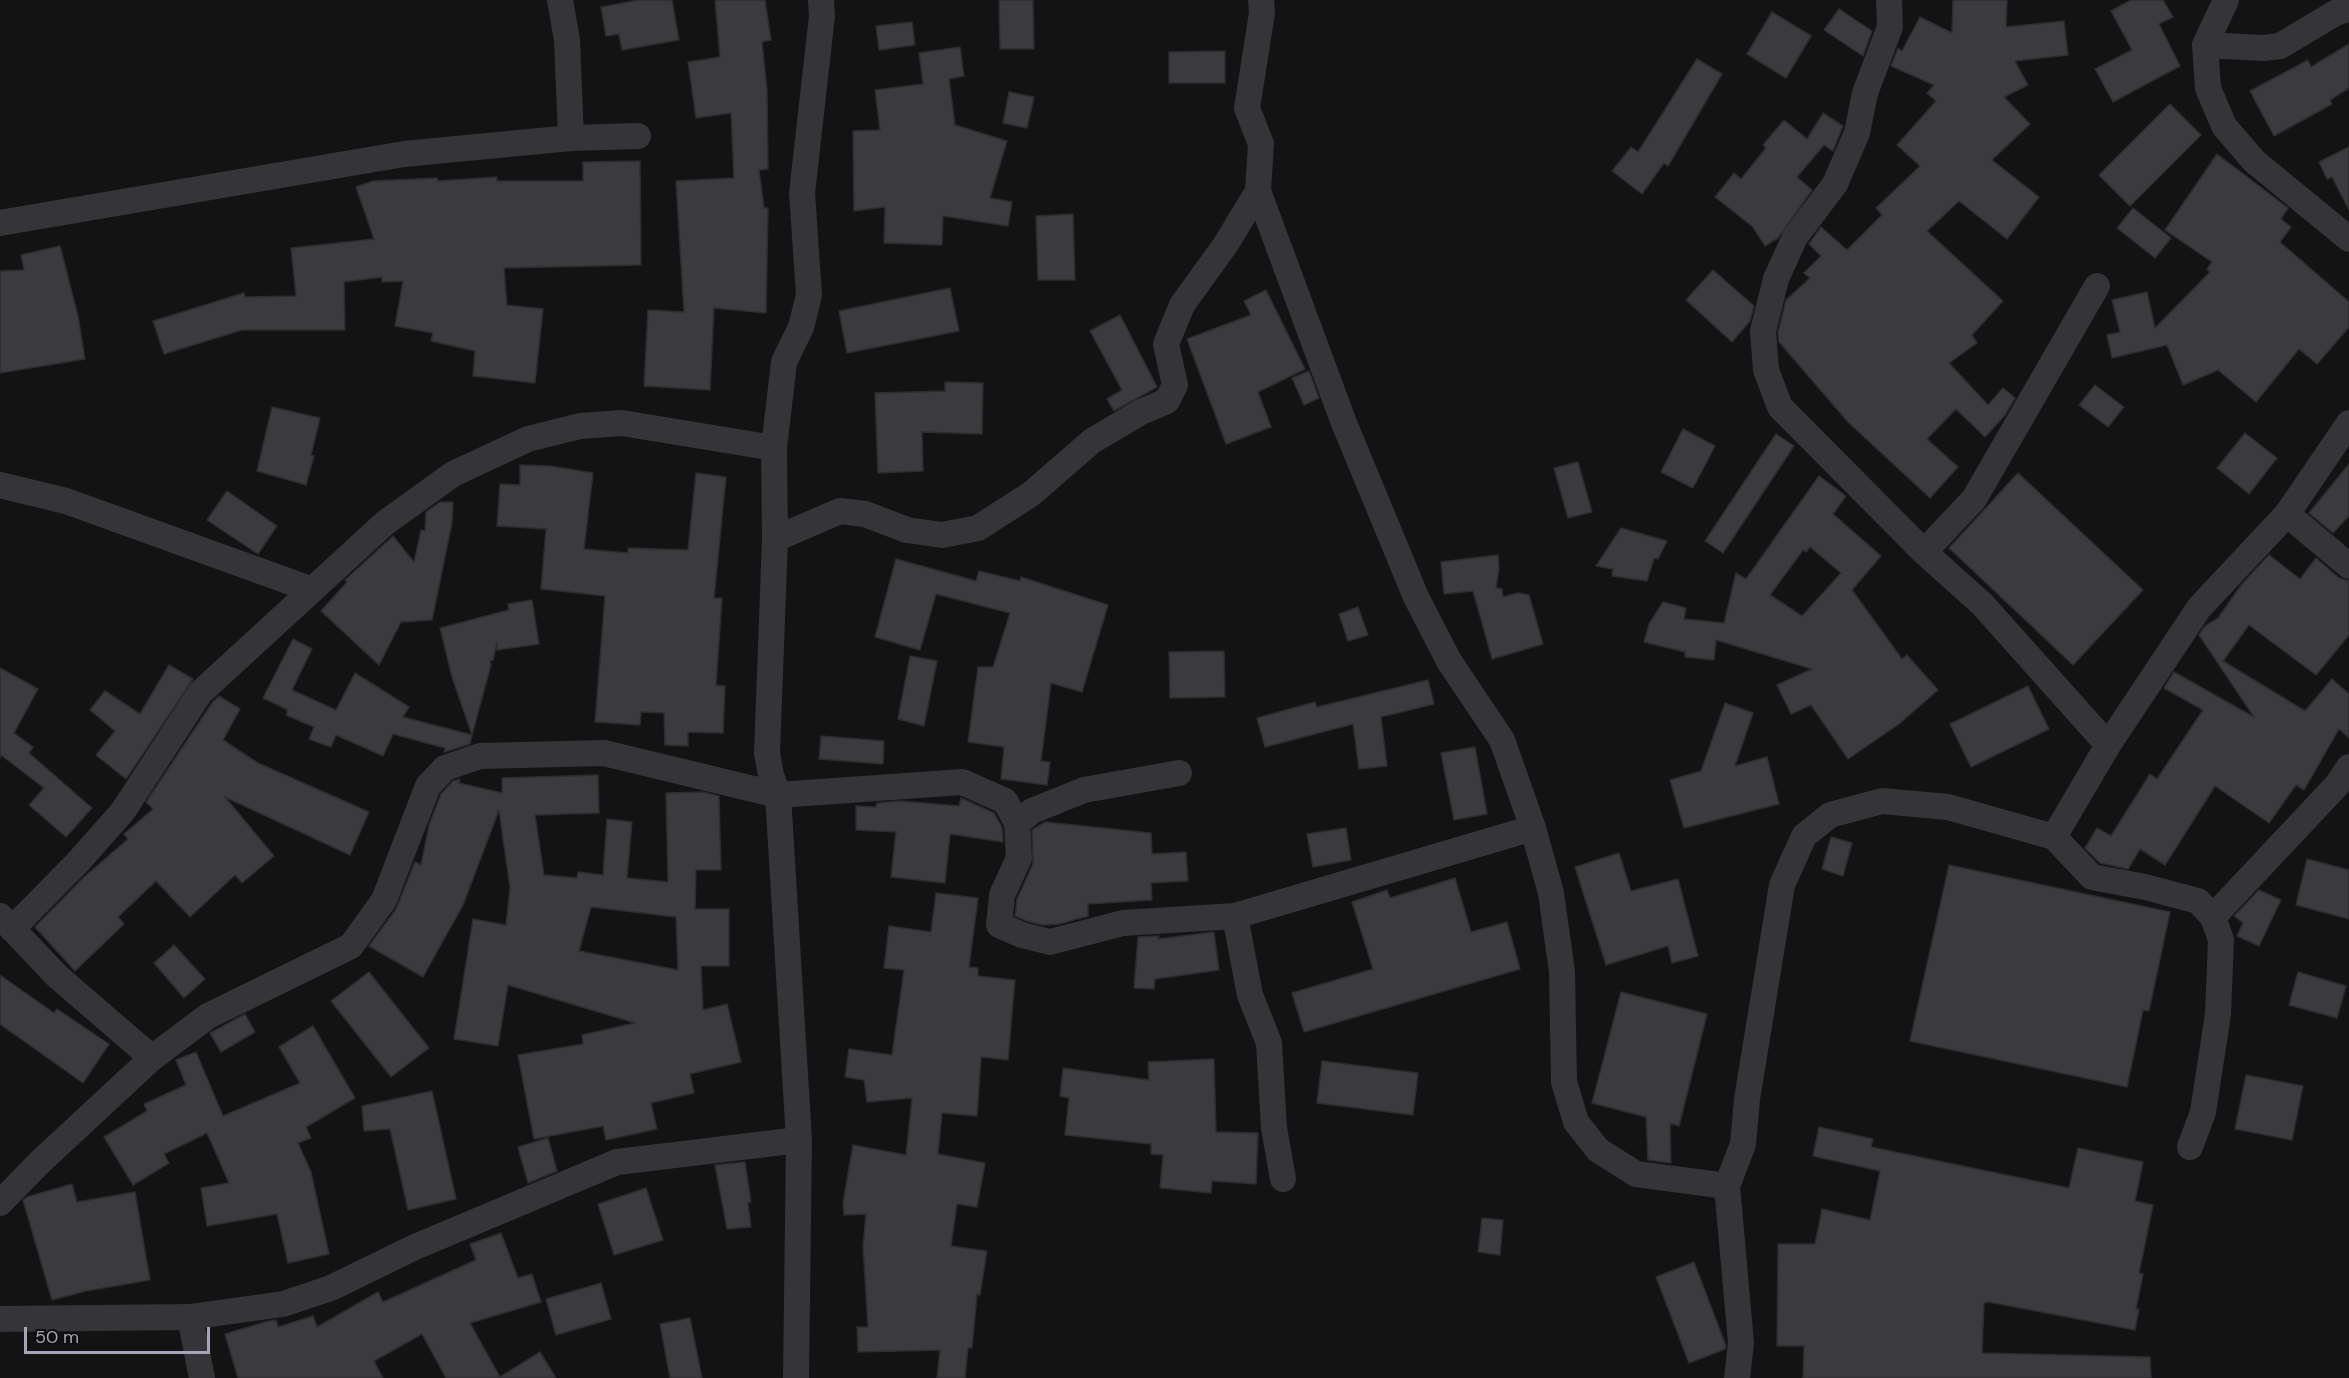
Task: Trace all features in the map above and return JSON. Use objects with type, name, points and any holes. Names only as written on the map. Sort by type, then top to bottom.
[{"type":"street","points":[[560,0],[567,40],[571,138]]},
{"type":"street","points":[[795,1378],[799,1140],[778,795],[767,753],[775,539],[774,448],[784,362],[801,327],[809,295],[802,193],[822,16],[821,0]]},
{"type":"street","points":[[1261,0],[1262,13],[1246,108],[1261,144],[1258,191],[1344,423],[1416,597],[1449,661],[1502,740],[1533,828],[1552,904],[1562,972],[1564,1082],[1576,1122],[1598,1150],[1636,1174],[1727,1186]]},
{"type":"street","points":[[1889,0],[1890,27],[1865,93],[1857,133],[1835,184],[1795,237],[1776,279],[1763,331],[1766,370],[1780,407],[1924,552],[1982,604],[2108,745]]},
{"type":"street","points":[[2226,0],[2205,45],[2208,88],[2224,126],[2254,161],[2349,239]]},
{"type":"street","points":[[2205,45],[2263,48],[2280,46],[2337,12],[2349,9]]},
{"type":"street","points":[[0,223],[404,154],[571,138],[638,136]]},
{"type":"street","points":[[775,539],[840,511],[865,514],[906,530],[942,535],[978,528],[1030,494],[1092,441],[1141,412],[1167,401],[1175,385],[1166,344],[1182,305],[1226,244],[1258,191]]},
{"type":"street","points":[[1924,552],[1974,499],[2097,286]]},
{"type":"street","points":[[152,1058],[57,976],[6,922],[78,862],[123,811],[200,693],[310,589],[385,524],[453,474],[528,439],[580,426],[622,423],[774,448]]},
{"type":"street","points":[[2054,837],[2108,745],[2199,608],[2287,514],[2349,423]]},
{"type":"street","points":[[0,485],[66,501],[310,589]]},
{"type":"street","points":[[2287,514],[2349,566]]},
{"type":"street","points":[[0,1203],[39,1163],[152,1058],[208,1016],[351,946],[384,900],[428,786],[445,768],[480,756],[604,753],[778,795],[962,782],[1005,801],[1017,824],[1019,858],[1002,895],[999,925],[1022,935],[1050,942],[1123,923],[1235,916],[1533,828]]},
{"type":"street","points":[[2213,917],[2337,785],[2349,767]]},
{"type":"street","points":[[1017,824],[1040,807],[1084,790],[1179,773]]},
{"type":"street","points":[[1737,1378],[1741,1343],[1727,1186],[1743,1144],[1747,1099],[1782,885],[1804,836],[1830,815],[1882,801],[1948,807],[2054,837],[2092,877],[2145,887],[2198,901],[2213,917],[2221,940],[2218,1014],[2203,1112],[2190,1147]]},
{"type":"street","points":[[1235,916],[1250,995],[1269,1043],[1274,1128],[1283,1179]]},
{"type":"street","points":[[0,1319],[190,1317],[283,1304],[331,1288],[415,1247],[617,1162],[799,1140]]},
{"type":"street","points":[[190,1317],[202,1378]]},
{"type":"building","points":[[639,0],[672,0],[679,40],[622,50],[619,34],[606,36],[601,7]]},
{"type":"building","points":[[715,0],[765,0],[771,40],[762,42],[767,90],[768,169],[759,170],[764,208],[768,208],[766,313],[714,308],[710,390],[644,386],[648,310],[684,312],[676,181],[734,178],[731,113],[696,118],[688,62],[720,57]]},
{"type":"building","points":[[999,0],[1033,0],[1034,49],[1000,49]]},
{"type":"building","points":[[1953,0],[2007,0],[2006,27],[2064,21],[2068,55],[2015,61],[2028,85],[2004,97],[2030,124],[1992,160],[2039,197],[2007,239],[1959,201],[1927,231],[2003,301],[1972,335],[1977,343],[1949,363],[1988,405],[2003,388],[2015,398],[2005,415],[1985,437],[1956,409],[1927,439],[1958,467],[1930,498],[1848,422],[1779,342],[1778,332],[1786,300],[1810,278],[1804,273],[1821,256],[1809,244],[1821,227],[1847,250],[1882,215],[1876,208],[1920,166],[1897,145],[1936,101],[1927,93],[1934,85],[1891,66],[1898,48],[1902,51],[1920,17],[1952,33]]},
{"type":"building","points":[[2131,0],[2163,0],[2173,17],[2159,24],[2180,66],[2113,102],[2095,69],[2132,50],[2111,11]]},
{"type":"building","points":[[1839,9],[1872,31],[1863,56],[1824,30]]},
{"type":"building","points":[[1772,12],[1811,36],[1786,78],[1747,54]]},
{"type":"building","points":[[912,22],[915,45],[879,50],[876,26]]},
{"type":"building","points":[[2349,44],[2349,88],[2330,100],[2332,104],[2274,136],[2250,91],[2308,60],[2311,67]]},
{"type":"building","points":[[960,47],[964,76],[949,79],[955,125],[1007,141],[990,198],[1012,202],[1008,226],[943,216],[942,245],[884,243],[885,207],[854,211],[853,131],[880,130],[875,90],[923,84],[919,53]]},
{"type":"building","points":[[1225,51],[1225,83],[1169,83],[1169,52]]},
{"type":"building","points":[[1697,59],[1722,74],[1668,166],[1664,163],[1642,194],[1612,171],[1631,147],[1638,152]]},
{"type":"building","points":[[1009,92],[1034,97],[1027,128],[1003,123]]},
{"type":"building","points":[[2170,104],[2201,135],[2130,206],[2099,175]]},
{"type":"building","points":[[1823,113],[1843,126],[1833,151],[1824,145],[1797,177],[1812,190],[1778,238],[1765,246],[1753,227],[1715,197],[1734,173],[1741,179],[1766,148],[1763,145],[1784,120],[1807,139]]},
{"type":"building","points":[[2349,147],[2349,210],[2332,177],[2327,179],[2319,162]]},
{"type":"building","points":[[2217,154],[2288,208],[2281,219],[2291,227],[2280,242],[2349,302],[2349,327],[2317,364],[2299,349],[2256,402],[2218,370],[2183,385],[2167,345],[2112,358],[2107,335],[2120,332],[2112,300],[2147,292],[2155,328],[2210,272],[2207,269],[2212,262],[2165,230]]},
{"type":"building","points":[[640,161],[641,265],[504,268],[507,305],[543,309],[535,383],[473,376],[475,351],[431,341],[433,333],[395,326],[403,281],[382,282],[382,277],[344,282],[345,330],[242,330],[164,354],[153,321],[244,293],[245,297],[296,296],[291,248],[374,239],[356,187],[373,181],[437,178],[438,181],[497,177],[497,181],[583,181],[583,162]]},
{"type":"building","points":[[2133,208],[2171,238],[2155,258],[2117,228]]},
{"type":"building","points":[[1073,214],[1075,280],[1038,280],[1036,216]]},
{"type":"building","points":[[60,246],[78,316],[85,359],[0,373],[0,271],[24,270],[21,255]]},
{"type":"building","points":[[1713,270],[1754,306],[1750,321],[1732,342],[1686,300]]},
{"type":"building","points":[[950,288],[959,331],[847,353],[839,311]]},
{"type":"building","points":[[1266,290],[1305,369],[1258,392],[1271,427],[1226,444],[1187,339],[1251,315],[1244,301]]},
{"type":"building","points":[[1120,315],[1157,387],[1114,411],[1107,399],[1122,390],[1090,331]]},
{"type":"building","points":[[1309,371],[1319,398],[1304,405],[1292,378]]},
{"type":"building","points":[[945,382],[983,383],[982,434],[922,432],[923,471],[878,473],[875,393],[945,391]]},
{"type":"building","points":[[2095,385],[2124,407],[2108,427],[2079,405]]},
{"type":"building","points":[[272,407],[320,418],[311,455],[314,456],[306,485],[257,471]]},
{"type":"building","points":[[1683,429],[1715,446],[1693,488],[1661,472]]},
{"type":"building","points":[[2245,433],[2277,458],[2249,494],[2217,468]]},
{"type":"building","points":[[1776,434],[1794,446],[1723,553],[1705,541]]},
{"type":"building","points":[[1578,462],[1592,512],[1568,518],[1554,468]]},
{"type":"building","points":[[2349,464],[2349,516],[2333,533],[2309,513]]},
{"type":"building","points":[[520,465],[550,466],[593,473],[584,549],[628,553],[628,548],[688,550],[696,473],[726,477],[714,598],[722,598],[716,685],[725,686],[723,733],[688,732],[688,746],[665,745],[664,713],[641,712],[640,725],[595,722],[605,596],[541,589],[546,529],[497,526],[500,484],[520,485]]},
{"type":"building","points":[[2018,473],[2143,590],[2073,665],[1949,548]]},
{"type":"building","points":[[1819,476],[1846,496],[1833,514],[1881,556],[1852,590],[1902,659],[1907,655],[1938,690],[1899,724],[1848,759],[1811,705],[1791,714],[1777,685],[1812,669],[1716,640],[1714,660],[1685,657],[1685,652],[1644,642],[1649,624],[1663,602],[1686,608],[1684,619],[1724,623],[1736,573],[1746,579]],"holes":[[[1810,547],[1841,573],[1802,616],[1770,595],[1803,550],[1806,552]]]},
{"type":"building","points":[[227,491],[277,526],[258,554],[207,520]]},
{"type":"building","points":[[440,502],[453,502],[452,523],[432,620],[401,622],[379,665],[321,611],[347,582],[345,580],[393,536],[414,562],[421,530],[425,531],[426,512]]},
{"type":"building","points":[[1621,528],[1667,541],[1658,559],[1654,558],[1647,581],[1612,576],[1613,569],[1596,566]]},
{"type":"building","points":[[1498,555],[1499,569],[1496,588],[1502,589],[1503,597],[1518,593],[1529,595],[1543,644],[1492,659],[1473,591],[1444,594],[1441,562]]},
{"type":"building","points":[[2269,555],[2300,579],[2316,558],[2339,578],[2349,581],[2349,635],[2316,675],[2249,625],[2223,661],[2305,711],[2332,679],[2349,694],[2349,738],[2339,729],[2304,790],[2296,785],[2269,823],[2215,786],[2165,865],[2140,849],[2128,869],[2100,863],[2085,848],[2097,828],[2111,836],[2150,774],[2157,779],[2203,710],[2164,688],[2174,672],[2254,717],[2199,635],[2204,627],[2218,618],[2242,584]]},
{"type":"building","points":[[896,559],[976,581],[979,571],[1020,581],[1021,577],[1108,605],[1082,692],[1051,683],[1041,761],[1050,762],[1047,785],[1001,779],[1004,747],[968,742],[978,667],[993,667],[1010,613],[936,594],[920,650],[875,637]]},
{"type":"building","points":[[532,600],[539,644],[497,650],[497,643],[493,660],[490,661],[491,665],[472,735],[452,677],[440,628],[509,610],[508,604]]},
{"type":"building","points":[[1358,607],[1368,635],[1348,641],[1339,614]]},
{"type":"building","points":[[293,639],[312,649],[292,690],[336,710],[355,673],[409,707],[403,717],[472,735],[470,744],[444,752],[445,748],[393,734],[383,756],[336,735],[331,747],[309,739],[314,727],[286,715],[288,710],[263,698]]},
{"type":"building","points":[[1224,651],[1225,697],[1170,698],[1169,652]]},
{"type":"building","points":[[910,656],[937,661],[924,726],[898,719]]},
{"type":"building","points":[[169,665],[193,679],[126,779],[96,755],[115,731],[90,710],[105,691],[140,714]]},
{"type":"building","points":[[0,668],[38,689],[14,733],[33,747],[29,753],[92,808],[66,837],[29,805],[44,788],[1,755],[0,758]]},
{"type":"building","points":[[1428,680],[1434,704],[1381,717],[1387,766],[1359,769],[1353,724],[1265,747],[1257,718],[1315,702],[1317,707]]},
{"type":"building","points":[[2028,686],[2049,729],[1971,767],[1950,724]]},
{"type":"building","points":[[219,696],[240,709],[223,740],[258,763],[369,812],[350,855],[225,797],[274,856],[242,883],[235,875],[190,917],[156,881],[118,917],[124,924],[75,971],[35,927],[83,878],[128,839],[124,834],[153,809],[146,802]]},
{"type":"building","points":[[1725,703],[1753,713],[1735,766],[1767,757],[1779,804],[1684,828],[1670,780],[1701,771]]},
{"type":"building","points":[[821,736],[884,741],[883,764],[819,759]]},
{"type":"building","points":[[1475,747],[1487,814],[1454,820],[1441,753]]},
{"type":"building","points":[[598,775],[599,813],[535,815],[544,875],[577,878],[578,872],[603,875],[607,819],[632,822],[627,878],[668,882],[666,793],[703,792],[719,796],[721,870],[696,870],[695,909],[729,909],[729,966],[701,966],[703,1010],[727,1004],[741,1062],[690,1074],[694,1093],[651,1103],[657,1129],[606,1140],[603,1126],[534,1139],[518,1055],[583,1044],[582,1035],[635,1023],[508,985],[498,1046],[454,1039],[473,919],[506,925],[510,888],[499,810],[463,905],[423,977],[369,946],[396,909],[415,862],[421,865],[429,825],[441,794],[453,781],[460,779],[459,783],[502,793],[502,778]],"holes":[[[591,907],[676,917],[678,970],[579,951]]]},
{"type":"building","points":[[961,798],[994,813],[1002,827],[1003,842],[950,834],[945,883],[891,877],[896,832],[856,830],[856,806],[876,807],[877,803],[900,801],[959,806]]},
{"type":"building","points":[[1045,822],[1151,833],[1152,854],[1186,852],[1188,881],[1151,883],[1152,900],[1088,904],[1088,916],[1059,924],[1043,925],[1027,921],[1015,916],[1017,899],[1033,864],[1032,830]]},
{"type":"building","points":[[1346,828],[1351,860],[1313,867],[1307,834]]},
{"type":"building","points":[[1831,837],[1852,843],[1843,876],[1822,869]]},
{"type":"building","points":[[1619,853],[1631,891],[1678,879],[1698,956],[1672,963],[1668,946],[1606,965],[1575,867]]},
{"type":"building","points":[[2307,859],[2349,870],[2349,919],[2296,905]]},
{"type":"building","points":[[1949,865],[2170,912],[2149,1011],[2143,1010],[2127,1087],[1910,1041]]},
{"type":"building","points":[[1455,878],[1471,932],[1507,922],[1520,969],[1304,1032],[1292,993],[1373,969],[1352,902],[1387,890],[1390,898]]},
{"type":"building","points":[[2259,890],[2281,900],[2259,946],[2237,936],[2243,923],[2234,916]]},
{"type":"building","points":[[936,893],[978,898],[969,967],[978,968],[978,976],[1015,980],[1008,1060],[981,1057],[977,1116],[942,1113],[938,1154],[985,1163],[977,1207],[957,1204],[951,1246],[987,1251],[980,1295],[977,1294],[972,1348],[968,1348],[965,1378],[937,1378],[940,1350],[858,1352],[857,1327],[868,1327],[863,1246],[866,1214],[844,1215],[843,1203],[853,1145],[906,1155],[912,1098],[867,1102],[864,1080],[845,1077],[849,1049],[892,1055],[904,970],[884,968],[889,926],[931,932]]},
{"type":"building","points":[[1214,932],[1219,970],[1155,979],[1154,989],[1134,988],[1138,937],[1159,936],[1158,939]]},
{"type":"building","points":[[174,945],[205,979],[184,998],[154,963]]},
{"type":"building","points":[[369,972],[429,1048],[391,1077],[331,1001]]},
{"type":"building","points":[[2298,972],[2346,986],[2337,1018],[2289,1005]]},
{"type":"building","points":[[0,975],[54,1013],[57,1009],[109,1044],[83,1083],[0,1024]]},
{"type":"building","points":[[1621,992],[1707,1014],[1679,1126],[1670,1123],[1671,1163],[1648,1160],[1646,1117],[1592,1103]]},
{"type":"building","points":[[245,1014],[255,1032],[221,1052],[210,1033]]},
{"type":"building","points":[[313,1026],[355,1098],[306,1127],[311,1138],[298,1143],[311,1172],[329,1254],[288,1263],[277,1214],[207,1226],[201,1188],[229,1183],[207,1133],[164,1154],[169,1163],[133,1185],[104,1137],[147,1111],[144,1104],[186,1085],[176,1060],[196,1052],[223,1116],[300,1083],[279,1047]]},
{"type":"building","points":[[1214,1059],[1216,1132],[1258,1133],[1256,1184],[1212,1181],[1211,1193],[1160,1188],[1163,1155],[1151,1154],[1151,1144],[1065,1135],[1069,1098],[1060,1096],[1063,1068],[1149,1080],[1148,1062]]},
{"type":"building","points":[[1322,1061],[1418,1073],[1413,1115],[1317,1103]]},
{"type":"building","points":[[2246,1075],[2303,1086],[2292,1140],[2235,1129]]},
{"type":"building","points":[[432,1091],[456,1199],[408,1210],[390,1129],[364,1131],[362,1106]]},
{"type":"building","points":[[1819,1127],[1873,1139],[1871,1147],[2069,1188],[2078,1148],[2143,1162],[2135,1201],[2153,1205],[2139,1273],[2143,1274],[2136,1309],[2139,1309],[2135,1330],[1989,1302],[1984,1303],[1982,1353],[2150,1357],[2151,1378],[1803,1378],[1804,1346],[1777,1346],[1778,1244],[1815,1244],[1822,1209],[1870,1220],[1880,1171],[1813,1156]]},
{"type":"building","points":[[548,1138],[557,1171],[528,1183],[518,1147]]},
{"type":"building","points":[[745,1162],[751,1202],[748,1202],[751,1227],[727,1229],[715,1165]]},
{"type":"building","points":[[72,1184],[77,1202],[135,1192],[150,1280],[86,1291],[52,1300],[23,1200]]},
{"type":"building","points":[[646,1188],[663,1240],[614,1255],[598,1204]]},
{"type":"building","points":[[1482,1218],[1503,1220],[1500,1255],[1478,1252]]},
{"type":"building","points":[[501,1233],[518,1278],[532,1274],[541,1302],[470,1323],[500,1377],[540,1352],[556,1378],[446,1378],[422,1334],[374,1361],[383,1378],[238,1378],[225,1334],[276,1320],[278,1327],[313,1316],[317,1327],[378,1292],[383,1302],[476,1260],[470,1244]]},
{"type":"building","points":[[1694,1262],[1726,1346],[1725,1349],[1689,1363],[1656,1277]]},
{"type":"building","points":[[601,1283],[611,1319],[556,1335],[546,1299]]},
{"type":"building","points":[[690,1318],[702,1378],[670,1378],[660,1324]]}]
